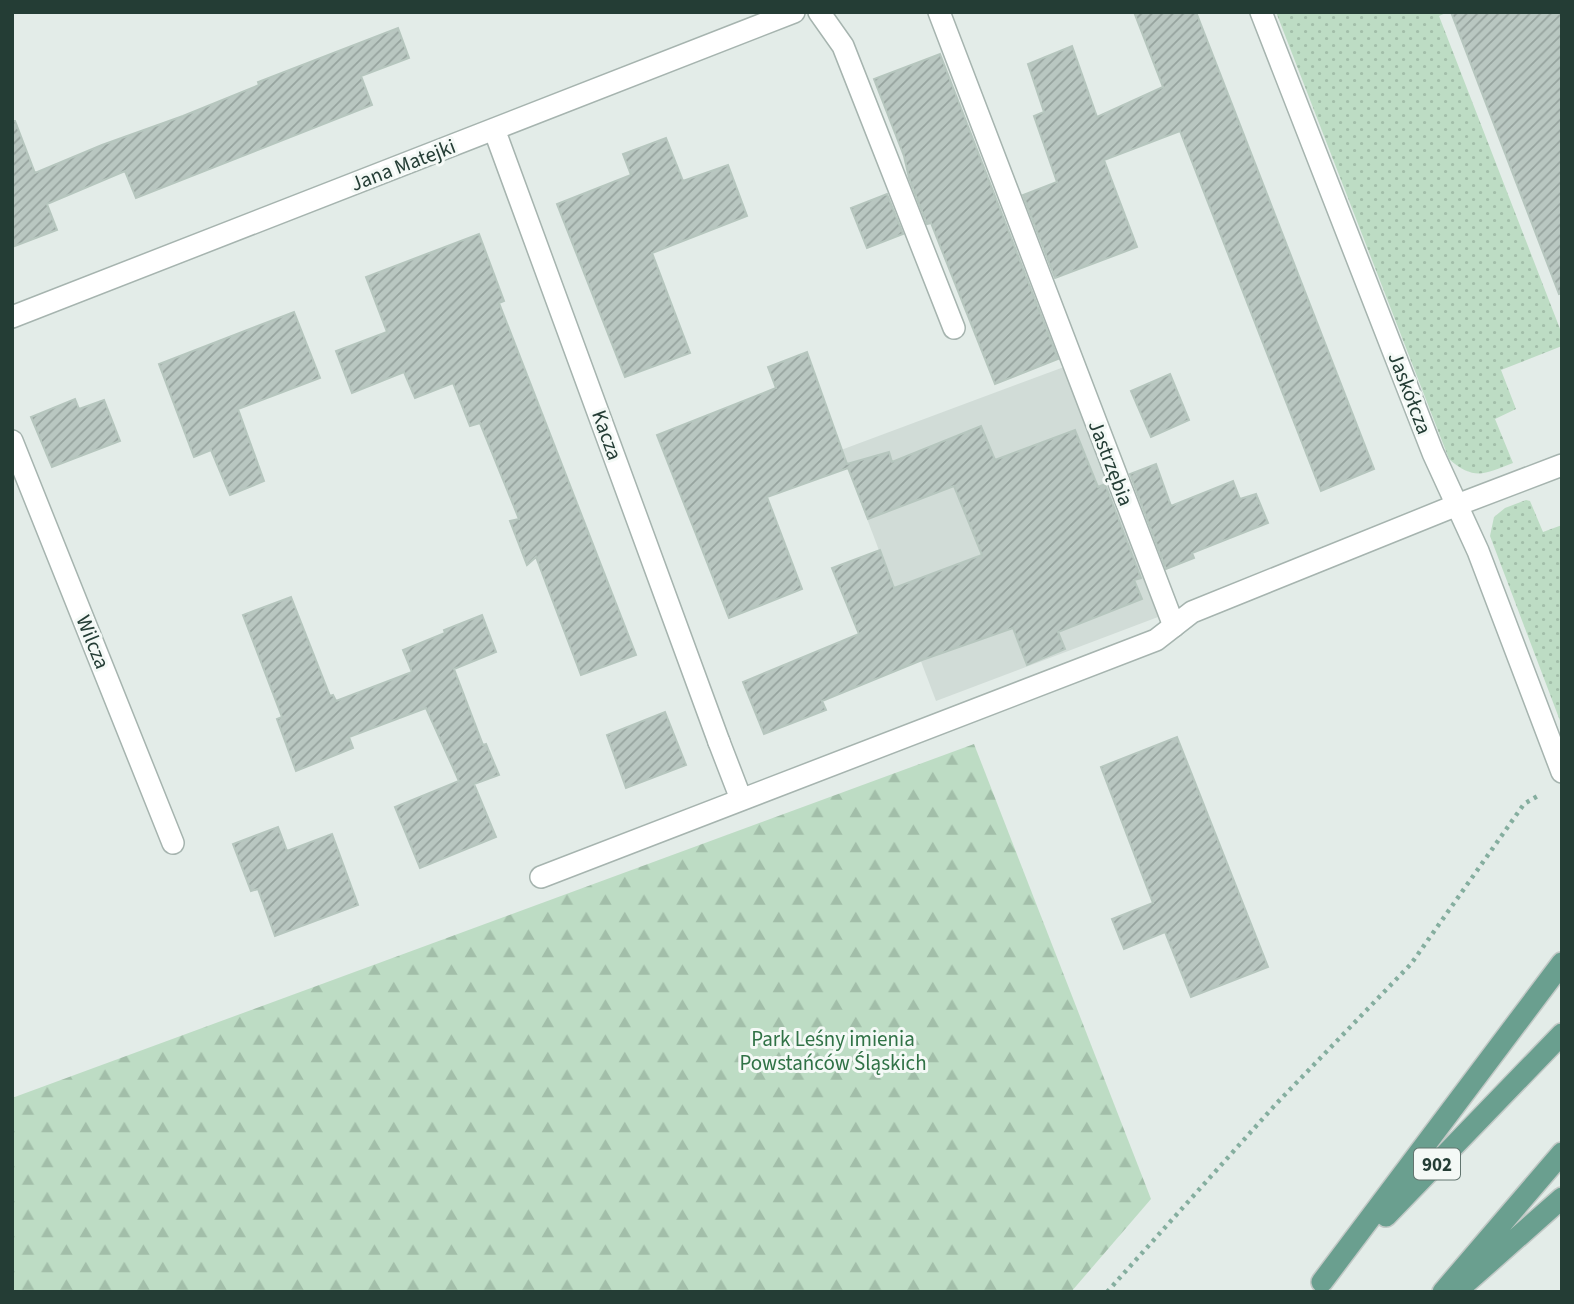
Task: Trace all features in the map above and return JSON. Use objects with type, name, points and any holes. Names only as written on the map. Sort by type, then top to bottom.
[{"type":"main road","points":[[1318,1287],[1562,963]]},
{"type":"main road","name":"902","points":[[1318,1287],[1562,1034]]},
{"type":"main road","points":[[1443,1292],[1562,1153]]},
{"type":"main road","points":[[1457,1292],[1562,1198]]},
{"type":"street","name":"Jana Matejki","points":[[12,317],[794,12]]},
{"type":"street","points":[[819,12],[843,46],[954,328]]},
{"type":"street","name":"Jastrzębia","points":[[939,12],[1174,626]]},
{"type":"street","name":"Jaskółcza","points":[[1261,12],[1433,453],[1478,551],[1562,772]]},
{"type":"street","name":"Kacza","points":[[494,129],[741,799]]},
{"type":"street","name":"Wilcza","points":[[12,441],[173,843]]},
{"type":"street","points":[[541,877],[1156,640],[1192,612],[1562,465]]},
{"type":"path","points":[[1107,1292],[1276,1104],[1411,964],[1524,804],[1545,792]]},
{"type":"shaded area","points":[[1064,367],[1158,617],[936,701],[841,450]]},
{"type":"green space","points":[[1276,12],[1448,12],[1439,16],[1562,334],[1562,346],[1501,370],[1516,409],[1495,419],[1513,463],[1487,472],[1473,473],[1449,459]]},
{"type":"green space","points":[[1530,501],[1543,532],[1562,525],[1562,726],[1490,536],[1494,517],[1505,508]]},
{"type":"green space","name":"Park Leśny imienia Powstańców Śląskich","points":[[974,744],[1151,1199],[1071,1292],[12,1292],[12,1098]]},
{"type":"building","points":[[1134,12],[1196,12],[1374,469],[1321,491],[1180,131],[1104,160],[1137,247],[1055,278],[1023,195],[1057,182],[1034,116],[1044,112],[1028,64],[1072,46],[1097,117],[1163,87]]},
{"type":"building","points":[[1451,12],[1562,12],[1562,293],[1559,294]]},
{"type":"building","points":[[398,28],[409,58],[361,76],[372,105],[136,198],[125,171],[47,204],[57,230],[12,247],[12,121],[15,121],[35,173]]},
{"type":"building","points":[[940,54],[1058,359],[995,384],[931,223],[927,224],[874,79]]},
{"type":"building","points":[[666,138],[683,181],[728,165],[747,216],[652,253],[690,353],[625,377],[557,204],[631,175],[623,154]]},
{"type":"building","points":[[887,194],[903,234],[867,248],[851,208]]},
{"type":"building","points":[[479,234],[504,301],[499,303],[636,655],[581,675],[536,557],[527,565],[510,521],[519,519],[480,423],[470,426],[453,383],[415,398],[404,372],[352,393],[336,351],[387,332],[366,277]]},
{"type":"building","points":[[294,312],[320,378],[238,409],[264,481],[230,495],[211,450],[194,457],[159,364]]},
{"type":"building","points":[[807,352],[847,464],[889,452],[892,462],[981,426],[995,460],[1075,430],[1098,487],[1105,484],[1141,578],[1134,580],[1142,599],[1058,632],[1065,649],[1027,665],[1013,628],[922,660],[822,701],[826,710],[764,734],[743,682],[859,634],[832,568],[880,550],[894,588],[982,555],[954,486],[868,519],[848,468],[767,497],[802,589],[729,618],[657,435],[776,388],[768,367]]},
{"type":"building","points":[[1170,374],[1189,420],[1151,437],[1131,391]]},
{"type":"building","points":[[75,399],[79,409],[104,400],[120,441],[52,467],[31,417]]},
{"type":"building","points":[[1156,464],[1171,506],[1233,481],[1240,499],[1256,494],[1268,523],[1192,553],[1194,558],[1166,569],[1130,474]]},
{"type":"building","points":[[291,597],[330,696],[333,695],[336,701],[412,672],[403,650],[482,615],[496,652],[454,669],[483,745],[486,744],[499,775],[474,784],[496,837],[420,868],[395,807],[459,781],[426,708],[349,737],[353,748],[296,771],[277,719],[282,717],[243,615]]},
{"type":"building","points":[[665,712],[686,765],[626,788],[607,735]]},
{"type":"building","points":[[1177,737],[1268,967],[1191,997],[1165,932],[1124,949],[1112,919],[1153,903],[1101,767]]},
{"type":"building","points":[[278,827],[287,851],[332,834],[358,905],[275,936],[258,889],[251,891],[233,844]]}]
